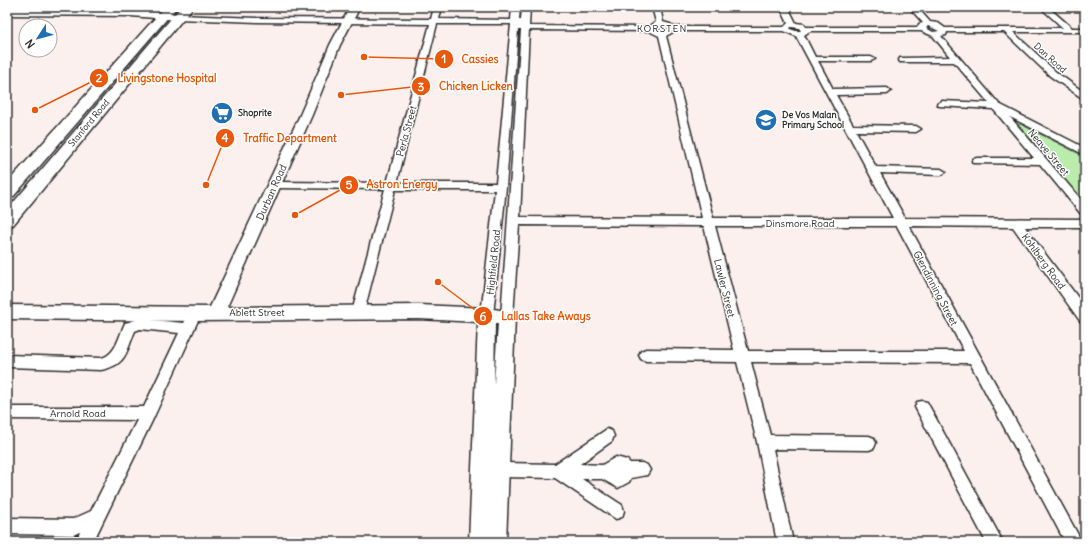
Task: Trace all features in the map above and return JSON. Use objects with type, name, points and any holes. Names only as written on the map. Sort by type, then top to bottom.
[{"type":"main road","name":"Stanford Road","points":[[7,193],[175,12]]},
{"type":"main road","name":"Stanford Road","points":[[7,221],[175,12]]},
{"type":"street","name":"Durban Road","points":[[216,313],[323,75],[335,45],[355,7]]},
{"type":"street","name":"Perla Street","points":[[358,312],[438,7]]},
{"type":"street","name":"Highfield Road","points":[[480,542],[487,315],[501,187],[516,7]]},
{"type":"street","name":"Highfield Road","points":[[495,542],[526,7]]},
{"type":"street","name":"Lawler Street","points":[[656,7],[664,29],[709,222],[764,442],[785,542]]},
{"type":"street","name":"Glendinning Street","points":[[784,7],[799,29],[813,59],[1074,542]]},
{"type":"street","points":[[913,7],[925,27]]},
{"type":"street","points":[[1044,7],[1070,30]]},
{"type":"street","points":[[7,12],[175,12],[349,20],[435,20],[526,25],[651,29],[654,32],[664,29],[786,29],[788,26],[799,29],[939,27],[940,32],[1085,30]]},
{"type":"street","points":[[786,29],[791,33],[799,29]]},
{"type":"street","name":"Dan Road","points":[[1006,30],[1052,74],[1085,97]]},
{"type":"street","name":"Neave Street","points":[[940,32],[957,59],[1085,211]]},
{"type":"street","points":[[512,50],[524,50]]},
{"type":"street","points":[[813,59],[871,59]]},
{"type":"street","points":[[903,60],[957,59]]},
{"type":"street","points":[[831,92],[887,91]]},
{"type":"street","points":[[942,104],[997,106]]},
{"type":"street","name":"Neave Street","points":[[997,106],[1085,152]]},
{"type":"street","points":[[851,128],[916,129]]},
{"type":"street","points":[[977,162],[1042,161]]},
{"type":"street","points":[[874,170],[941,172]]},
{"type":"street","points":[[274,185],[501,187]]},
{"type":"street","name":"Dinsmore Road","points":[[514,221],[1085,224]]},
{"type":"street","name":"Kohlberg Road","points":[[1017,224],[1085,317]]},
{"type":"street","name":"Ablett Street","points":[[7,312],[195,314],[358,312],[487,315],[507,317]]},
{"type":"street","points":[[84,542],[148,414],[195,314]]},
{"type":"street","points":[[7,361],[101,364],[111,362],[117,357],[130,327],[140,324],[188,329]]},
{"type":"street","points":[[646,355],[974,357]]},
{"type":"street","points":[[922,407],[995,542]]},
{"type":"street","name":"Arnold Road","points":[[7,414],[148,414]]},
{"type":"street","points":[[557,471],[607,436]]},
{"type":"street","points":[[764,442],[870,443]]},
{"type":"street","points":[[499,470],[604,472],[618,480],[624,477],[626,471],[642,470]]},
{"type":"street","points":[[557,471],[616,511]]},
{"type":"street","points":[[7,526],[73,527],[96,517]]},
{"type":"green space","points":[[1020,124],[1085,157],[1085,205],[1061,176],[1063,171],[1038,144],[1029,138],[1017,125]]},
{"type":"place","name":"Cassies","points":[[364,57]]},
{"type":"place","name":"Chicken Licken","points":[[341,95]]},
{"type":"place","name":"Livingstone Hospital","points":[[35,110]]},
{"type":"place","name":"Shoprite","points":[[222,113]]},
{"type":"place","name":"De Vos Malan Primary School","points":[[766,120]]},
{"type":"place","name":"Traffic Department","points":[[206,185]]},
{"type":"place","name":"Astron Energy","points":[[295,215]]},
{"type":"place","name":"Lallas Take Aways","points":[[438,282]]},
{"type":"district","name":"KORSTEN","points":[[662,28]]}]
